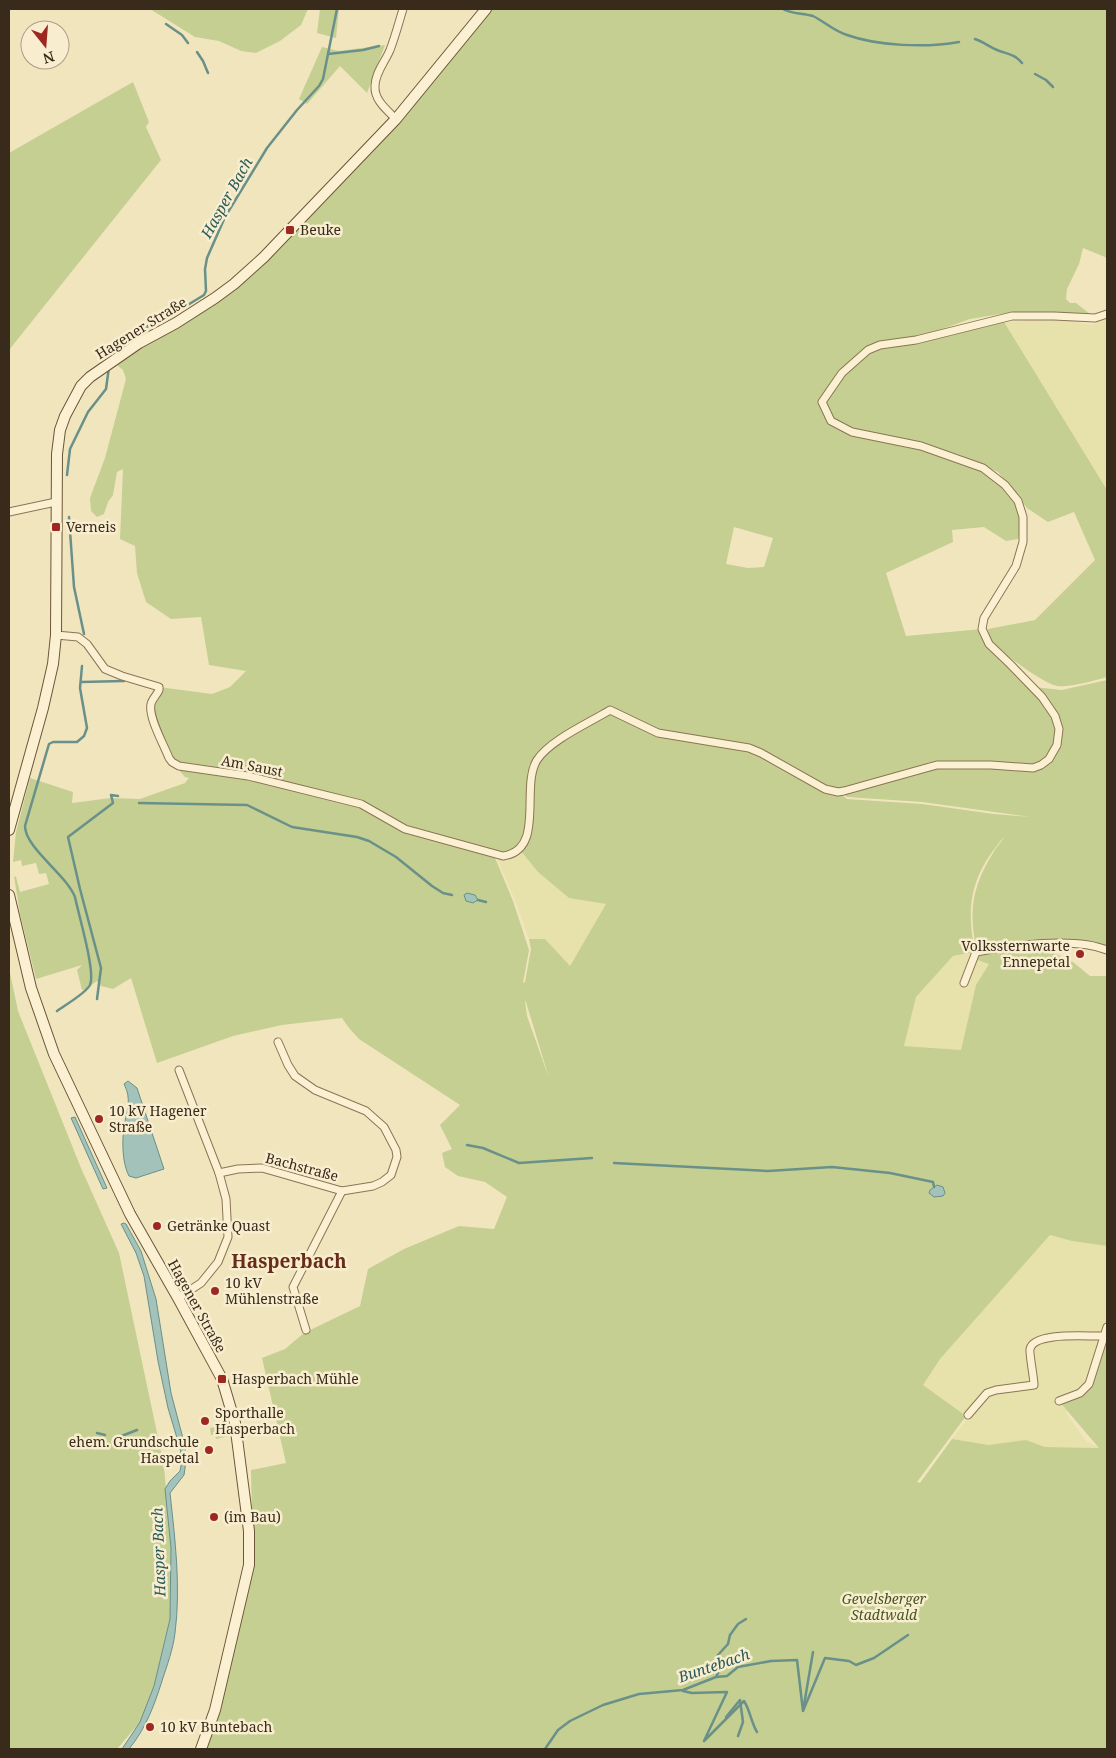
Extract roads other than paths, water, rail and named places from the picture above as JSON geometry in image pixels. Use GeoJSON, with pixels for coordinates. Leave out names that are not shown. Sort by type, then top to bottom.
{"type":"FeatureCollection","features":[{"type":"Feature","properties":{"kind":"main road","name":"Hagener Straße"},"geometry":{"type":"LineString","coordinates":[[9,830],[43,708],[52,664],[56,635],[57,454],[60,430],[72,401],[81,386],[100,369],[139,343],[176,323],[234,284],[270,250],[396,119],[486,9]]}},
{"type":"Feature","properties":{"kind":"main road","name":"Hagener Straße"},"geometry":{"type":"LineString","coordinates":[[9,895],[31,988],[54,1054],[130,1214],[218,1371],[228,1395],[235,1423],[250,1536],[249,1566],[215,1710],[201,1749]]}},
{"type":"Feature","properties":{"kind":"street"},"geometry":{"type":"LineString","coordinates":[[396,119],[380,102],[375,86],[378,75],[390,51],[404,9]]}},
{"type":"Feature","properties":{"kind":"street","name":"Am Saust"},"geometry":{"type":"LineString","coordinates":[[56,635],[78,637],[87,644],[105,669],[159,687],[150,706],[151,715],[169,758],[179,766],[248,776],[361,804],[405,829],[503,856],[510,855],[519,850],[527,836],[531,776],[537,761],[549,746],[610,710],[658,733],[749,748],[825,790],[838,792],[937,766],[991,765],[1033,768],[1041,766],[1049,759],[1059,738],[1055,716],[1037,692],[989,644],[982,629],[984,618],[1016,566],[1023,542],[1023,517],[1018,501],[1005,485],[982,468],[921,446],[852,432],[831,421],[822,402],[842,373],[868,350],[880,345],[916,340],[1012,316],[1095,318],[1107,314]]}},
{"type":"Feature","properties":{"kind":"street"},"geometry":{"type":"LineString","coordinates":[[9,512],[56,502]]}},
{"type":"Feature","properties":{"kind":"street"},"geometry":{"type":"LineString","coordinates":[[964,983],[976,952],[1054,943],[1090,945],[1107,950]]}},
{"type":"Feature","properties":{"kind":"street","name":"Bachstraße"},"geometry":{"type":"LineString","coordinates":[[220,1173],[238,1169],[262,1168],[342,1191],[373,1186],[391,1175],[397,1157],[396,1150],[384,1127],[366,1111],[315,1090],[295,1076],[278,1042]]}},
{"type":"Feature","properties":{"kind":"street"},"geometry":{"type":"LineString","coordinates":[[178,1298],[202,1283],[218,1262],[228,1237],[226,1200],[220,1173],[179,1070]]}},
{"type":"Feature","properties":{"kind":"street"},"geometry":{"type":"LineString","coordinates":[[306,1330],[293,1287],[342,1191]]}},
{"type":"Feature","properties":{"kind":"street"},"geometry":{"type":"LineString","coordinates":[[1059,1401],[1080,1393],[1089,1384],[1107,1327]]}},
{"type":"Feature","properties":{"kind":"street"},"geometry":{"type":"LineString","coordinates":[[968,1415],[987,1393],[1034,1385],[1030,1350],[1033,1344],[1056,1335],[1105,1336]]}},
{"type":"Feature","properties":{"kind":"water"},"geometry":{"type":"Polygon","coordinates":[[[467,893],[475,895],[478,900],[473,903],[466,901],[464,895],[467,893]]]}},
{"type":"Feature","properties":{"kind":"water"},"geometry":{"type":"Polygon","coordinates":[[[128,1081],[137,1088],[164,1169],[136,1178],[129,1176],[123,1152],[123,1132],[128,1100],[124,1084],[128,1081]]]}},
{"type":"Feature","properties":{"kind":"water"},"geometry":{"type":"Polygon","coordinates":[[[75,1117],[107,1188],[103,1189],[71,1118],[75,1117]]]}},
{"type":"Feature","properties":{"kind":"water"},"geometry":{"type":"Polygon","coordinates":[[[937,1185],[943,1187],[945,1193],[943,1196],[934,1197],[929,1193],[937,1185]]]}},
{"type":"Feature","properties":{"kind":"water"},"geometry":{"type":"Polygon","coordinates":[[[124,1223],[141,1251],[156,1299],[171,1393],[185,1446],[186,1461],[184,1475],[170,1493],[177,1581],[177,1616],[174,1639],[153,1708],[145,1725],[129,1749],[122,1749],[140,1722],[154,1686],[170,1619],[171,1548],[165,1489],[180,1471],[182,1460],[158,1361],[144,1276],[136,1253],[121,1224],[124,1223]]]}},
{"type":"Feature","properties":{"kind":"waterway","name":"Hasper Bach"},"geometry":{"type":"LineString","coordinates":[[111,359],[112,351],[117,343],[131,334],[168,317],[204,295],[206,291],[205,269],[207,258],[225,217],[267,148],[323,79],[337,9]]}},
{"type":"Feature","properties":{"kind":"waterway"},"geometry":{"type":"LineString","coordinates":[[783,9],[813,16],[842,33],[873,42],[902,45],[932,45],[959,42]]}},
{"type":"Feature","properties":{"kind":"waterway"},"geometry":{"type":"LineString","coordinates":[[166,24],[182,35],[188,43]]}},
{"type":"Feature","properties":{"kind":"waterway"},"geometry":{"type":"LineString","coordinates":[[975,39],[994,49],[1014,56],[1022,63]]}},
{"type":"Feature","properties":{"kind":"waterway"},"geometry":{"type":"LineString","coordinates":[[328,54],[379,46]]}},
{"type":"Feature","properties":{"kind":"waterway"},"geometry":{"type":"LineString","coordinates":[[197,52],[208,73]]}},
{"type":"Feature","properties":{"kind":"waterway"},"geometry":{"type":"LineString","coordinates":[[1035,74],[1046,80],[1053,87]]}},
{"type":"Feature","properties":{"kind":"waterway","name":"Hasper Bach"},"geometry":{"type":"LineString","coordinates":[[67,475],[70,449],[88,412],[106,389],[109,367]]}},
{"type":"Feature","properties":{"kind":"waterway","name":"Hasper Bach"},"geometry":{"type":"LineString","coordinates":[[69,517],[74,587],[84,634]]}},
{"type":"Feature","properties":{"kind":"waterway","name":"Hasper Bach"},"geometry":{"type":"LineString","coordinates":[[57,1011],[79,996],[90,985],[91,968],[89,956],[75,897],[63,879],[38,852],[27,834],[25,826],[49,744],[53,742],[77,742],[84,736],[87,728],[80,688],[82,666]]}},
{"type":"Feature","properties":{"kind":"waterway"},"geometry":{"type":"LineString","coordinates":[[81,682],[124,681]]}},
{"type":"Feature","properties":{"kind":"waterway"},"geometry":{"type":"LineString","coordinates":[[97,999],[101,968],[68,837],[113,803],[111,795],[118,796]]}},
{"type":"Feature","properties":{"kind":"waterway"},"geometry":{"type":"LineString","coordinates":[[139,803],[247,805],[292,827],[357,837],[369,841],[396,857],[432,886],[443,893],[452,895]]}},
{"type":"Feature","properties":{"kind":"waterway"},"geometry":{"type":"LineString","coordinates":[[478,900],[486,902]]}},
{"type":"Feature","properties":{"kind":"waterway"},"geometry":{"type":"LineString","coordinates":[[467,1145],[483,1148],[519,1163],[592,1158]]}},
{"type":"Feature","properties":{"kind":"waterway"},"geometry":{"type":"LineString","coordinates":[[614,1163],[768,1171],[832,1167],[890,1173],[933,1182],[934,1187]]}},
{"type":"Feature","properties":{"kind":"waterway"},"geometry":{"type":"LineString","coordinates":[[119,1437],[137,1430]]}},
{"type":"Feature","properties":{"kind":"waterway"},"geometry":{"type":"LineString","coordinates":[[97,1433],[105,1435]]}},
{"type":"Feature","properties":{"kind":"waterway"},"geometry":{"type":"LineString","coordinates":[[716,1677],[718,1673],[716,1661],[718,1655],[728,1644],[730,1635],[738,1624],[746,1619]]}},
{"type":"Feature","properties":{"kind":"waterway","name":"Buntebach"},"geometry":{"type":"LineString","coordinates":[[545,1749],[558,1730],[570,1721],[603,1705],[639,1694],[683,1690],[716,1677],[727,1676],[738,1667],[771,1661],[797,1660],[803,1711],[825,1658],[849,1661],[856,1665],[874,1658],[908,1635]]}},
{"type":"Feature","properties":{"kind":"waterway"},"geometry":{"type":"LineString","coordinates":[[804,1705],[813,1652]]}},
{"type":"Feature","properties":{"kind":"waterway"},"geometry":{"type":"LineString","coordinates":[[683,1691],[692,1693],[727,1692],[704,1741],[744,1701],[757,1732]]}},
{"type":"Feature","properties":{"kind":"waterway"},"geometry":{"type":"LineString","coordinates":[[726,1717],[740,1700],[743,1722],[738,1736]]}},
{"type":"Feature","properties":{"kind":"place","name":"Beuke"},"geometry":{"type":"Point","coordinates":[290,230]}},
{"type":"Feature","properties":{"kind":"place","name":"Verneis"},"geometry":{"type":"Point","coordinates":[56,527]}},
{"type":"Feature","properties":{"kind":"place","name":"Volkssternwarte Ennepetal"},"geometry":{"type":"Point","coordinates":[1080,954]}},
{"type":"Feature","properties":{"kind":"place","name":"10 kV Hagener Straße"},"geometry":{"type":"Point","coordinates":[99,1119]}},
{"type":"Feature","properties":{"kind":"place","name":"Getränke Quast"},"geometry":{"type":"Point","coordinates":[157,1226]}},
{"type":"Feature","properties":{"kind":"place","name":"10 kV Mühlenstraße"},"geometry":{"type":"Point","coordinates":[215,1291]}},
{"type":"Feature","properties":{"kind":"place","name":"Hasperbach Mühle"},"geometry":{"type":"Point","coordinates":[222,1379]}},
{"type":"Feature","properties":{"kind":"place","name":"Sporthalle Hasperbach"},"geometry":{"type":"Point","coordinates":[205,1421]}},
{"type":"Feature","properties":{"kind":"place","name":"ehem. Grundschule Haspetal"},"geometry":{"type":"Point","coordinates":[209,1450]}},
{"type":"Feature","properties":{"kind":"place","name":"(im Bau)"},"geometry":{"type":"Point","coordinates":[214,1517]}},
{"type":"Feature","properties":{"kind":"place","name":"10 kV Buntebach"},"geometry":{"type":"Point","coordinates":[150,1727]}},
{"type":"Feature","properties":{"kind":"district","name":"Hasperbach"},"geometry":{"type":"Point","coordinates":[289,1261]}},
{"type":"Feature","properties":{"kind":"park label","name":"Gevelsberger Stadtwald"},"geometry":{"type":"Point","coordinates":[884,1608]}}]}
